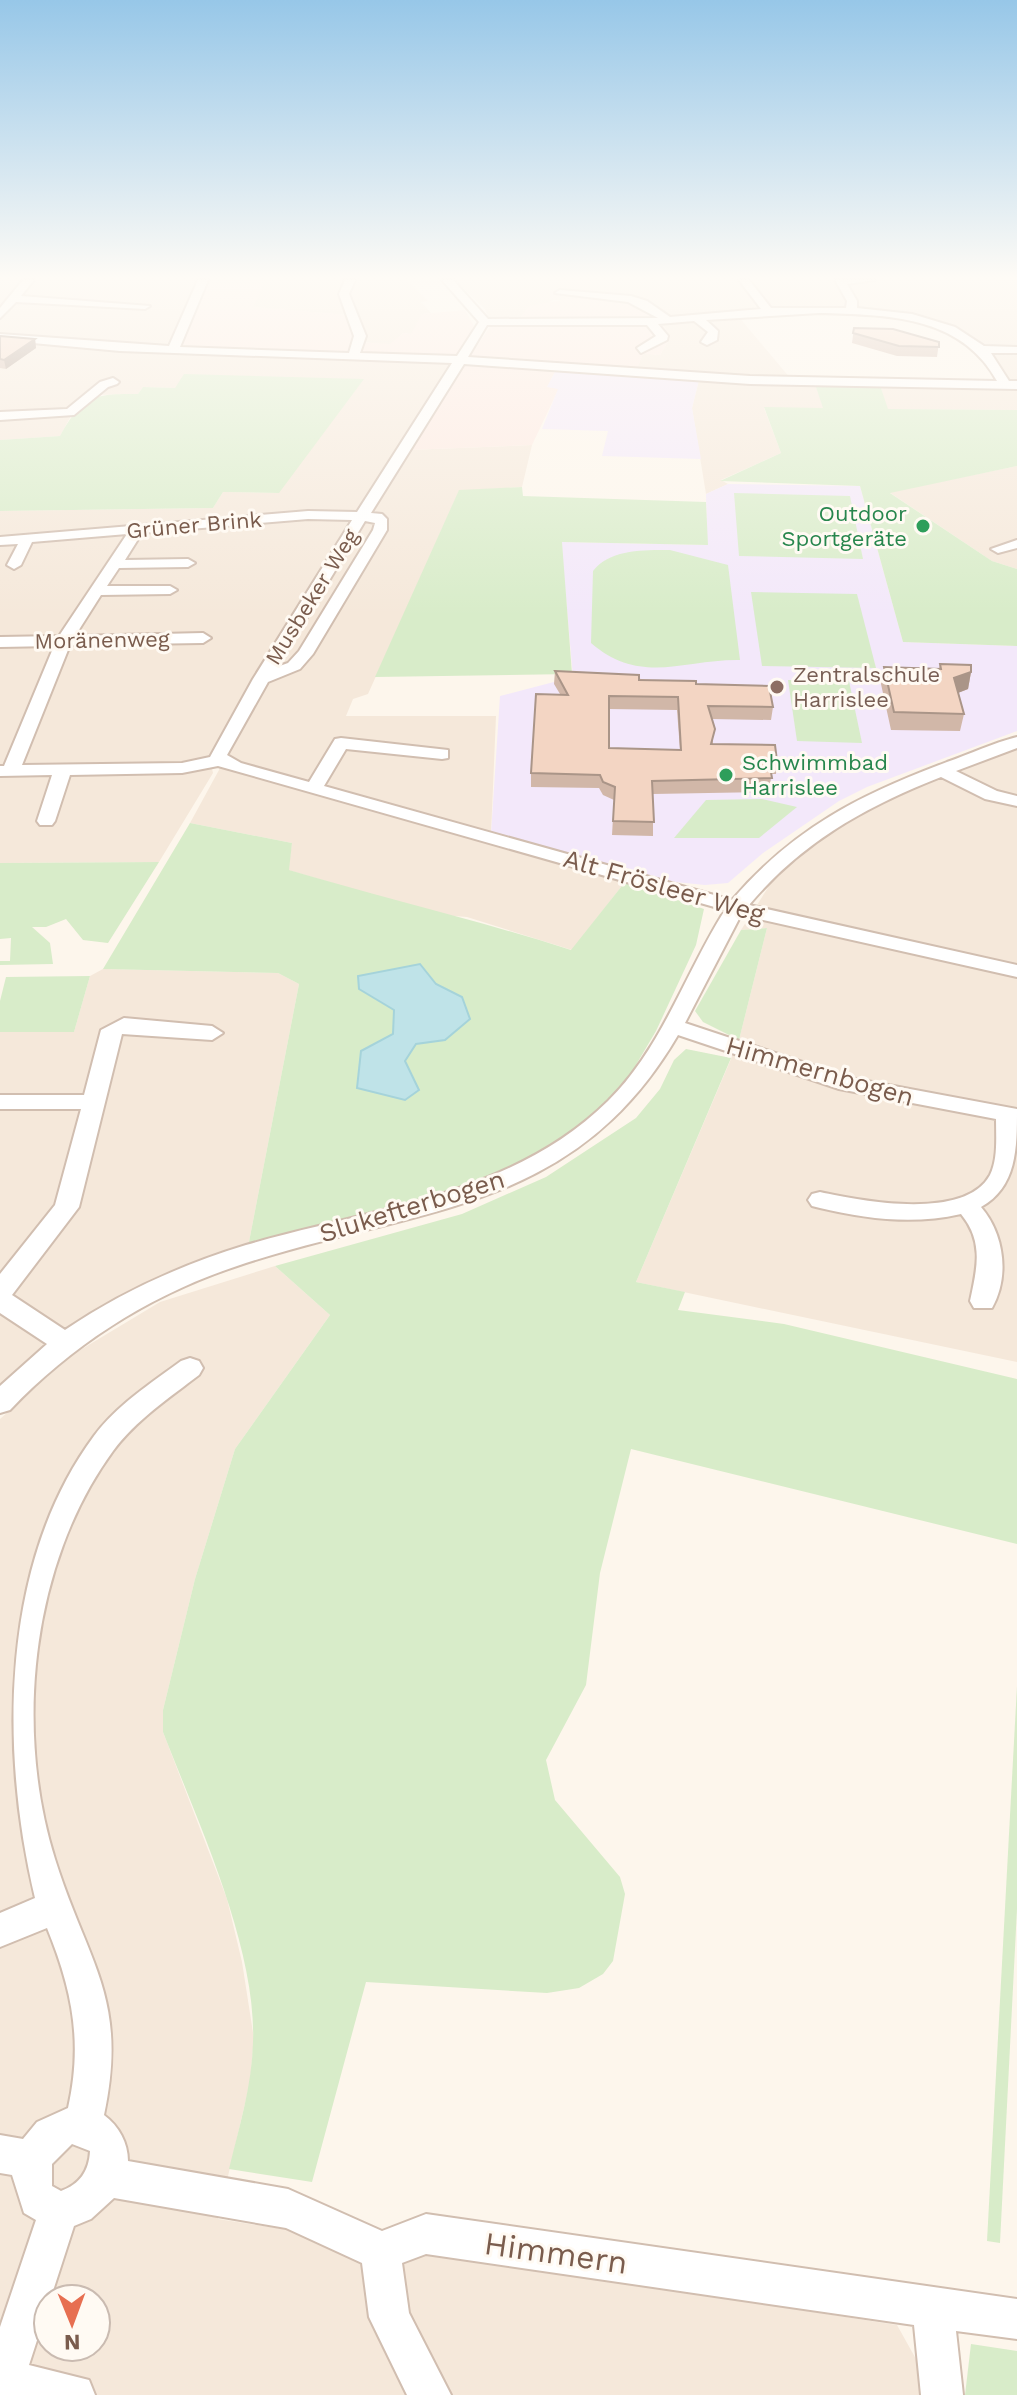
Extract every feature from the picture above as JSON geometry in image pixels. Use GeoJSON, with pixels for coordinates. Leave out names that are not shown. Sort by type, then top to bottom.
{"type":"FeatureCollection","features":[{"type":"Feature","properties":{"kind":"street"},"geometry":{"type":"LineString","coordinates":[[0,416],[70,412],[95,392]]}},
{"type":"Feature","properties":{"kind":"street","name":"Musbeker Weg"},"geometry":{"type":"LineString","coordinates":[[220,760],[218,755],[226,739],[261,679],[442,392]]}},
{"type":"Feature","properties":{"kind":"street","name":"Musbeker Weg"},"geometry":{"type":"LineString","coordinates":[[261,679],[294,666],[310,647],[380,530],[382,522],[377,517],[362,515]]}},
{"type":"Feature","properties":{"kind":"street","name":"Grüner Brink"},"geometry":{"type":"LineString","coordinates":[[0,541],[254,519],[362,515]]}},
{"type":"Feature","properties":{"kind":"street"},"geometry":{"type":"LineString","coordinates":[[137,530],[65,639],[5,771],[182,768],[220,760]]}},
{"type":"Feature","properties":{"kind":"street"},"geometry":{"type":"LineString","coordinates":[[14,565],[27,539]]}},
{"type":"Feature","properties":{"kind":"street"},"geometry":{"type":"LineString","coordinates":[[998,549],[1017,544]]}},
{"type":"Feature","properties":{"kind":"street"},"geometry":{"type":"LineString","coordinates":[[115,564],[188,563]]}},
{"type":"Feature","properties":{"kind":"street"},"geometry":{"type":"LineString","coordinates":[[97,591],[170,590]]}},
{"type":"Feature","properties":{"kind":"street","name":"Moränenweg"},"geometry":{"type":"LineString","coordinates":[[0,642],[203,638]]}},
{"type":"Feature","properties":{"kind":"street","name":"Slukefterbogen"},"geometry":{"type":"LineString","coordinates":[[0,1403],[66,1344],[163,1286],[205,1268],[494,1184],[542,1162],[592,1130],[639,1085],[736,908],[766,872],[809,834],[850,807],[897,785],[1017,742]]}},
{"type":"Feature","properties":{"kind":"street"},"geometry":{"type":"LineString","coordinates":[[314,788],[341,743],[442,754]]}},
{"type":"Feature","properties":{"kind":"street","name":"Alt Frösleer Weg"},"geometry":{"type":"LineString","coordinates":[[220,760],[235,767],[736,908],[1017,971]]}},
{"type":"Feature","properties":{"kind":"street"},"geometry":{"type":"LineString","coordinates":[[46,821],[63,769]]}},
{"type":"Feature","properties":{"kind":"street"},"geometry":{"type":"LineString","coordinates":[[943,771],[991,795],[1017,801]]}},
{"type":"Feature","properties":{"kind":"street"},"geometry":{"type":"LineString","coordinates":[[0,1292],[67,1207],[112,1030],[124,1025],[212,1033]]}},
{"type":"Feature","properties":{"kind":"street","name":"Himmernbogen"},"geometry":{"type":"LineString","coordinates":[[673,1026],[847,1084],[1013,1115]]}},
{"type":"Feature","properties":{"kind":"street"},"geometry":{"type":"LineString","coordinates":[[0,1102],[95,1102]]}},
{"type":"Feature","properties":{"kind":"street"},"geometry":{"type":"LineString","coordinates":[[820,1200],[871,1211],[946,1210],[966,1205],[980,1198],[999,1180],[1013,1115]]}},
{"type":"Feature","properties":{"kind":"street"},"geometry":{"type":"LineString","coordinates":[[966,1205],[984,1224],[993,1245],[983,1301]]}},
{"type":"Feature","properties":{"kind":"street"},"geometry":{"type":"LineString","coordinates":[[0,1300],[66,1344]]}},
{"type":"Feature","properties":{"kind":"street"},"geometry":{"type":"LineString","coordinates":[[83,2125],[93,2085],[94,2022],[88,1995],[32,1840],[10,1752],[28,1625],[41,1569],[59,1522],[79,1480],[104,1443],[126,1418],[190,1368]]}},
{"type":"Feature","properties":{"kind":"street"},"geometry":{"type":"LineString","coordinates":[[0,1930],[55,1907]]}},
{"type":"Feature","properties":{"kind":"street"},"geometry":{"type":"LineString","coordinates":[[83,2125],[103,2138],[109,2163],[106,2177],[87,2202],[59,2211],[38,2199],[30,2174],[16,2157],[53,2133],[83,2125]]}},
{"type":"Feature","properties":{"kind":"street"},"geometry":{"type":"LineString","coordinates":[[106,2177],[288,2209],[381,2251],[389,2317],[430,2395]]}},
{"type":"Feature","properties":{"kind":"street"},"geometry":{"type":"LineString","coordinates":[[59,2211],[1,2383],[74,2395]]}},
{"type":"Feature","properties":{"kind":"street","name":"Himmern"},"geometry":{"type":"LineString","coordinates":[[381,2251],[426,2234],[1017,2319]]}},
{"type":"Feature","properties":{"kind":"street"},"geometry":{"type":"LineString","coordinates":[[933,2308],[942,2395]]}},
{"type":"Feature","properties":{"kind":"shaded area"},"geometry":{"type":"Polygon","coordinates":[[[0,392],[140,392],[95,395],[72,414],[60,436],[0,440],[0,392]]]}},
{"type":"Feature","properties":{"kind":"shaded area"},"geometry":{"type":"Polygon","coordinates":[[[179,392],[434,392],[209,755],[213,773],[159,862],[0,863],[0,511],[213,508],[223,492],[279,493],[179,392]]]}},
{"type":"Feature","properties":{"kind":"shaded area"},"geometry":{"type":"Polygon","coordinates":[[[447,392],[557,392],[532,445],[408,450],[447,392]]]}},
{"type":"Feature","properties":{"kind":"shaded area"},"geometry":{"type":"Polygon","coordinates":[[[557,392],[696,392],[692,408],[701,459],[602,456],[608,431],[542,429],[557,392]]]}},
{"type":"Feature","properties":{"kind":"shaded area"},"geometry":{"type":"Polygon","coordinates":[[[696,392],[818,392],[824,408],[764,408],[781,453],[721,480],[728,484],[706,494],[692,408],[696,392]]]}},
{"type":"Feature","properties":{"kind":"shaded area"},"geometry":{"type":"Polygon","coordinates":[[[882,392],[1017,392],[1017,410],[887,409],[882,392]]]}},
{"type":"Feature","properties":{"kind":"shaded area"},"geometry":{"type":"Polygon","coordinates":[[[532,445],[522,487],[459,491],[368,694],[353,699],[346,716],[496,716],[491,834],[626,870],[625,882],[572,950],[467,917],[441,915],[288,870],[292,843],[190,823],[219,770],[223,752],[408,450],[532,445]]]}},
{"type":"Feature","properties":{"kind":"shaded area"},"geometry":{"type":"Polygon","coordinates":[[[1017,466],[1017,569],[992,561],[889,492],[1017,466]]]}},
{"type":"Feature","properties":{"kind":"shaded area","name":"Zentralschule Harrislee"},"geometry":{"type":"Polygon","coordinates":[[[728,484],[860,486],[903,642],[1017,646],[1017,731],[867,787],[839,801],[763,853],[728,883],[705,885],[675,882],[491,834],[500,696],[573,677],[561,542],[707,545],[706,494],[728,484]]]}},
{"type":"Feature","properties":{"kind":"shaded area"},"geometry":{"type":"Polygon","coordinates":[[[1017,749],[1017,1362],[636,1282],[739,1040],[767,928],[741,930],[778,872],[802,847],[902,789],[1017,749]]]}},
{"type":"Feature","properties":{"kind":"shaded area"},"geometry":{"type":"Polygon","coordinates":[[[103,969],[278,973],[299,984],[248,1247],[155,1280],[113,1300],[70,1327],[0,1387],[0,1032],[74,1032],[90,976],[103,969]]]}},
{"type":"Feature","properties":{"kind":"shaded area"},"geometry":{"type":"Polygon","coordinates":[[[275,1266],[330,1315],[235,1449],[195,1579],[163,1710],[163,1732],[227,1899],[242,1962],[254,2039],[250,2082],[218,2219],[897,2325],[916,2359],[920,2395],[0,2395],[0,1419],[72,1355],[160,1302],[275,1266]]]}},
{"type":"Feature","properties":{"kind":"green space"},"geometry":{"type":"Polygon","coordinates":[[[354,392],[279,493],[223,492],[213,508],[0,511],[0,440],[60,436],[76,412],[91,400],[100,396],[354,392]]]}},
{"type":"Feature","properties":{"kind":"green space"},"geometry":{"type":"Polygon","coordinates":[[[818,392],[882,392],[888,409],[1017,410],[1017,466],[890,493],[992,561],[1017,569],[1017,646],[903,642],[860,486],[720,481],[781,453],[764,407],[823,408],[818,392]]]}},
{"type":"Feature","properties":{"kind":"green space"},"geometry":{"type":"Polygon","coordinates":[[[522,487],[523,496],[706,502],[708,545],[562,542],[572,674],[375,677],[459,490],[522,487]]]}},
{"type":"Feature","properties":{"kind":"green space"},"geometry":{"type":"Polygon","coordinates":[[[734,493],[850,496],[863,559],[739,556],[734,493]]]}},
{"type":"Feature","properties":{"kind":"green space"},"geometry":{"type":"Polygon","coordinates":[[[670,550],[728,565],[740,660],[645,667],[609,656],[591,643],[593,571],[618,555],[670,550]]]}},
{"type":"Feature","properties":{"kind":"green space"},"geometry":{"type":"Polygon","coordinates":[[[751,592],[857,594],[876,668],[762,666],[751,592]]]}},
{"type":"Feature","properties":{"kind":"green space"},"geometry":{"type":"Polygon","coordinates":[[[788,680],[849,681],[862,743],[797,741],[788,680]]]}},
{"type":"Feature","properties":{"kind":"green space"},"geometry":{"type":"Polygon","coordinates":[[[762,799],[797,807],[759,838],[674,838],[706,800],[762,799]]]}},
{"type":"Feature","properties":{"kind":"green space"},"geometry":{"type":"Polygon","coordinates":[[[190,823],[292,843],[289,870],[571,950],[625,882],[704,909],[696,945],[656,1031],[617,1097],[538,1158],[435,1199],[248,1247],[299,984],[278,973],[103,969],[190,823]],[[419,964],[359,989],[394,1010],[393,1034],[361,1051],[404,1061],[416,1044],[445,1040],[462,997],[436,984],[419,964]]]}},
{"type":"Feature","properties":{"kind":"green space"},"geometry":{"type":"Polygon","coordinates":[[[159,862],[108,943],[83,940],[66,919],[46,927],[32,927],[50,943],[53,964],[0,965],[0,961],[10,961],[11,938],[0,939],[0,863],[159,862]]]}},
{"type":"Feature","properties":{"kind":"green space"},"geometry":{"type":"Polygon","coordinates":[[[767,928],[739,1040],[703,1022],[695,1011],[741,930],[767,928]]]}},
{"type":"Feature","properties":{"kind":"green space"},"geometry":{"type":"Polygon","coordinates":[[[90,976],[74,1032],[0,1032],[0,1001],[6,977],[90,976]]]}},
{"type":"Feature","properties":{"kind":"green space"},"geometry":{"type":"Polygon","coordinates":[[[686,1049],[731,1058],[636,1282],[685,1292],[678,1310],[784,1324],[1017,1379],[1017,1544],[631,1449],[600,1573],[586,1685],[546,1760],[555,1800],[620,1877],[625,1894],[613,1961],[603,1974],[579,1988],[547,1993],[366,1982],[312,2182],[229,2169],[250,2074],[252,2005],[235,1926],[163,1732],[163,1710],[195,1579],[235,1449],[330,1315],[275,1266],[462,1214],[546,1177],[636,1118],[660,1089],[674,1060],[686,1049]]]}},
{"type":"Feature","properties":{"kind":"green space"},"geometry":{"type":"Polygon","coordinates":[[[1017,1686],[1017,1909],[1000,2243],[987,2241],[1017,1686]]]}},
{"type":"Feature","properties":{"kind":"green space"},"geometry":{"type":"Polygon","coordinates":[[[971,2344],[1017,2351],[1017,2395],[965,2395],[971,2344]]]}},
{"type":"Feature","properties":{"kind":"water"},"geometry":{"type":"Polygon","coordinates":[[[420,964],[436,984],[462,997],[470,1019],[445,1040],[416,1044],[405,1061],[419,1090],[405,1100],[357,1088],[361,1051],[393,1034],[394,1010],[359,989],[358,976],[420,964]]]}},
{"type":"Feature","properties":{"kind":"building"},"geometry":{"type":"Polygon","coordinates":[[[940,664],[971,665],[971,672],[954,678],[964,714],[894,712],[884,667],[941,669],[940,664]]]}},
{"type":"Feature","properties":{"kind":"building"},"geometry":{"type":"Polygon","coordinates":[[[555,671],[639,675],[639,680],[696,681],[696,684],[769,686],[773,707],[708,706],[715,729],[711,744],[775,745],[777,761],[769,761],[772,778],[652,781],[654,822],[613,821],[615,787],[603,782],[600,775],[531,773],[536,694],[568,695],[555,671]],[[609,696],[609,748],[681,750],[678,697],[609,696]]]}},
{"type":"Feature","properties":{"kind":"place","name":"Outdoor Sportgeräte"},"geometry":{"type":"Point","coordinates":[923,526]}},
{"type":"Feature","properties":{"kind":"place","name":"Zentralschule Harrislee"},"geometry":{"type":"Point","coordinates":[777,687]}},
{"type":"Feature","properties":{"kind":"place","name":"Schwimmbad Harrislee"},"geometry":{"type":"Point","coordinates":[726,775]}}]}
